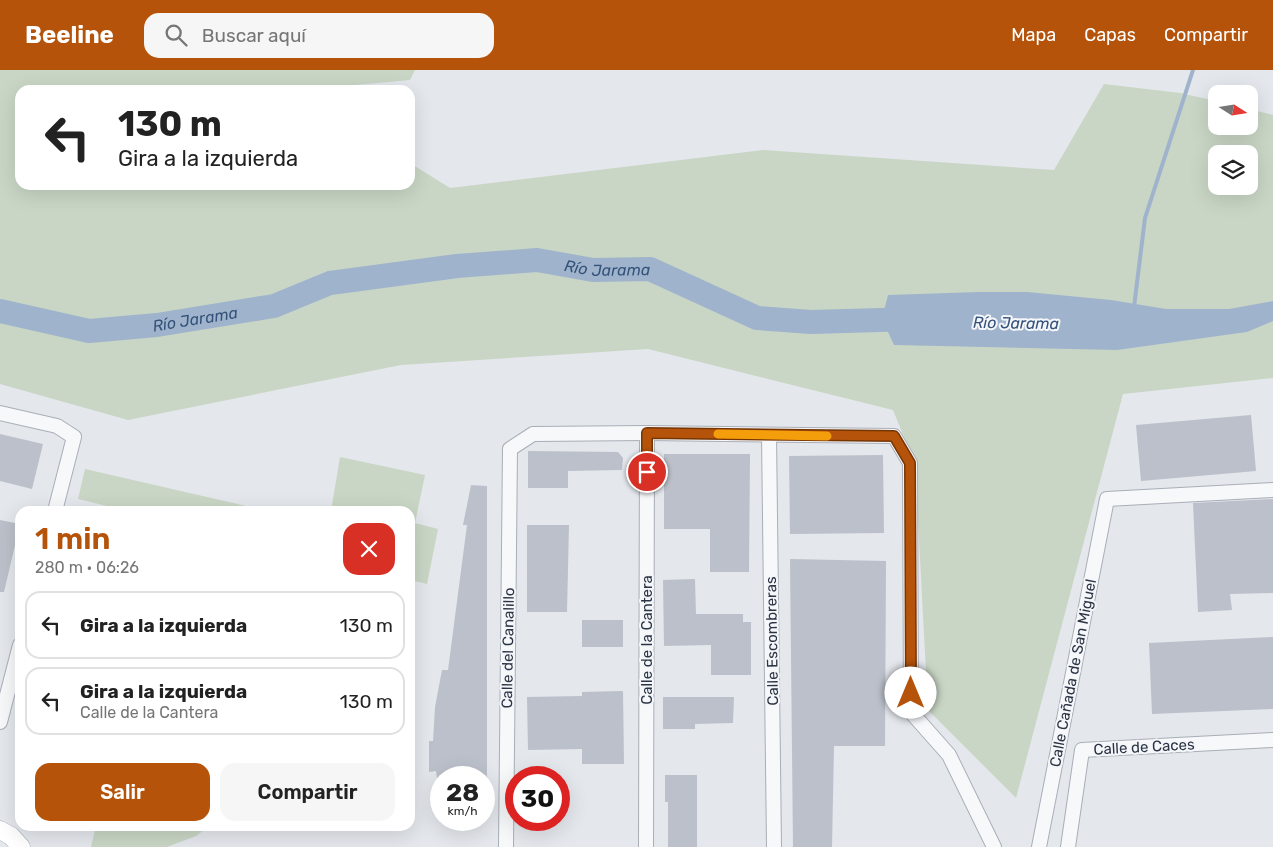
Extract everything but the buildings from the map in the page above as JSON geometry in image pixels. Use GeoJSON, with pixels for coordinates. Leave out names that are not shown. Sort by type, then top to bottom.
{"type":"FeatureCollection","features":[{"type":"Feature","properties":{"kind":"main road"},"geometry":{"type":"LineString","coordinates":[[1,829],[19,842],[21,847]]}},
{"type":"Feature","properties":{"kind":"street"},"geometry":{"type":"LineString","coordinates":[[0,413],[57,426],[74,437],[55,506]]}},
{"type":"Feature","properties":{"kind":"street"},"geometry":{"type":"LineString","coordinates":[[647,433],[894,436],[910,463],[911,712],[949,755],[994,847]]}},
{"type":"Feature","properties":{"kind":"street","name":"Calle del Canalillo"},"geometry":{"type":"LineString","coordinates":[[506,847],[510,449],[533,434],[647,433]]}},
{"type":"Feature","properties":{"kind":"street","name":"Calle de la Cantera"},"geometry":{"type":"LineString","coordinates":[[646,847],[647,433]]}},
{"type":"Feature","properties":{"kind":"street","name":"Calle Escombreras"},"geometry":{"type":"LineString","coordinates":[[769,435],[774,847]]}},
{"type":"Feature","properties":{"kind":"street","name":"Calle Cañada de San Miguel"},"geometry":{"type":"LineString","coordinates":[[1039,847],[1107,499],[1273,490]]}},
{"type":"Feature","properties":{"kind":"street"},"geometry":{"type":"LineString","coordinates":[[0,722],[15,664]]}},
{"type":"Feature","properties":{"kind":"street","name":"Calle de Caces"},"geometry":{"type":"LineString","coordinates":[[1068,847],[1082,750],[1273,740]]}},
{"type":"Feature","properties":{"kind":"green space"},"geometry":{"type":"Polygon","coordinates":[[[0,70],[415,70],[410,80],[356,85],[15,85],[15,190],[415,190],[415,166],[450,188],[763,150],[1054,170],[1104,84],[1180,93],[1208,99],[1208,135],[1258,135],[1258,111],[1273,115],[1273,378],[1123,394],[1016,798],[928,710],[915,464],[893,410],[648,349],[401,365],[128,420],[0,384],[0,70]]]}},
{"type":"Feature","properties":{"kind":"green space"},"geometry":{"type":"Polygon","coordinates":[[[340,457],[425,475],[415,523],[415,506],[332,506],[340,457]]]}},
{"type":"Feature","properties":{"kind":"green space"},"geometry":{"type":"Polygon","coordinates":[[[85,469],[246,506],[107,506],[78,499],[85,469]]]}},
{"type":"Feature","properties":{"kind":"green space"},"geometry":{"type":"Polygon","coordinates":[[[415,523],[438,529],[427,584],[415,581],[415,523]]]}},
{"type":"Feature","properties":{"kind":"green space"},"geometry":{"type":"Polygon","coordinates":[[[95,831],[202,831],[196,836],[167,847],[91,847],[95,831]]]}},
{"type":"Feature","properties":{"kind":"water"},"geometry":{"type":"Polygon","coordinates":[[[1027,292],[1111,300],[1166,309],[1229,309],[1273,301],[1273,321],[1247,332],[1117,350],[894,345],[882,319],[888,295],[1027,292]]]}},
{"type":"Feature","properties":{"kind":"waterway"},"geometry":{"type":"LineString","coordinates":[[1134,307],[1145,218],[1193,70]]}},
{"type":"Feature","properties":{"kind":"waterway","name":"Río Jarama"},"geometry":{"type":"LineString","coordinates":[[0,311],[89,331],[157,325],[274,306],[330,283],[457,266],[537,260],[593,270],[650,269],[757,318],[811,322],[915,319]]}},
{"type":"Feature","properties":{"kind":"slow traffic"},"geometry":{"type":"LineString","coordinates":[[718,434],[827,436]]}},
{"type":"Feature","properties":{"kind":"route"},"geometry":{"type":"LineString","coordinates":[[647,472],[647,433],[894,436],[910,463],[911,693]]}}]}
